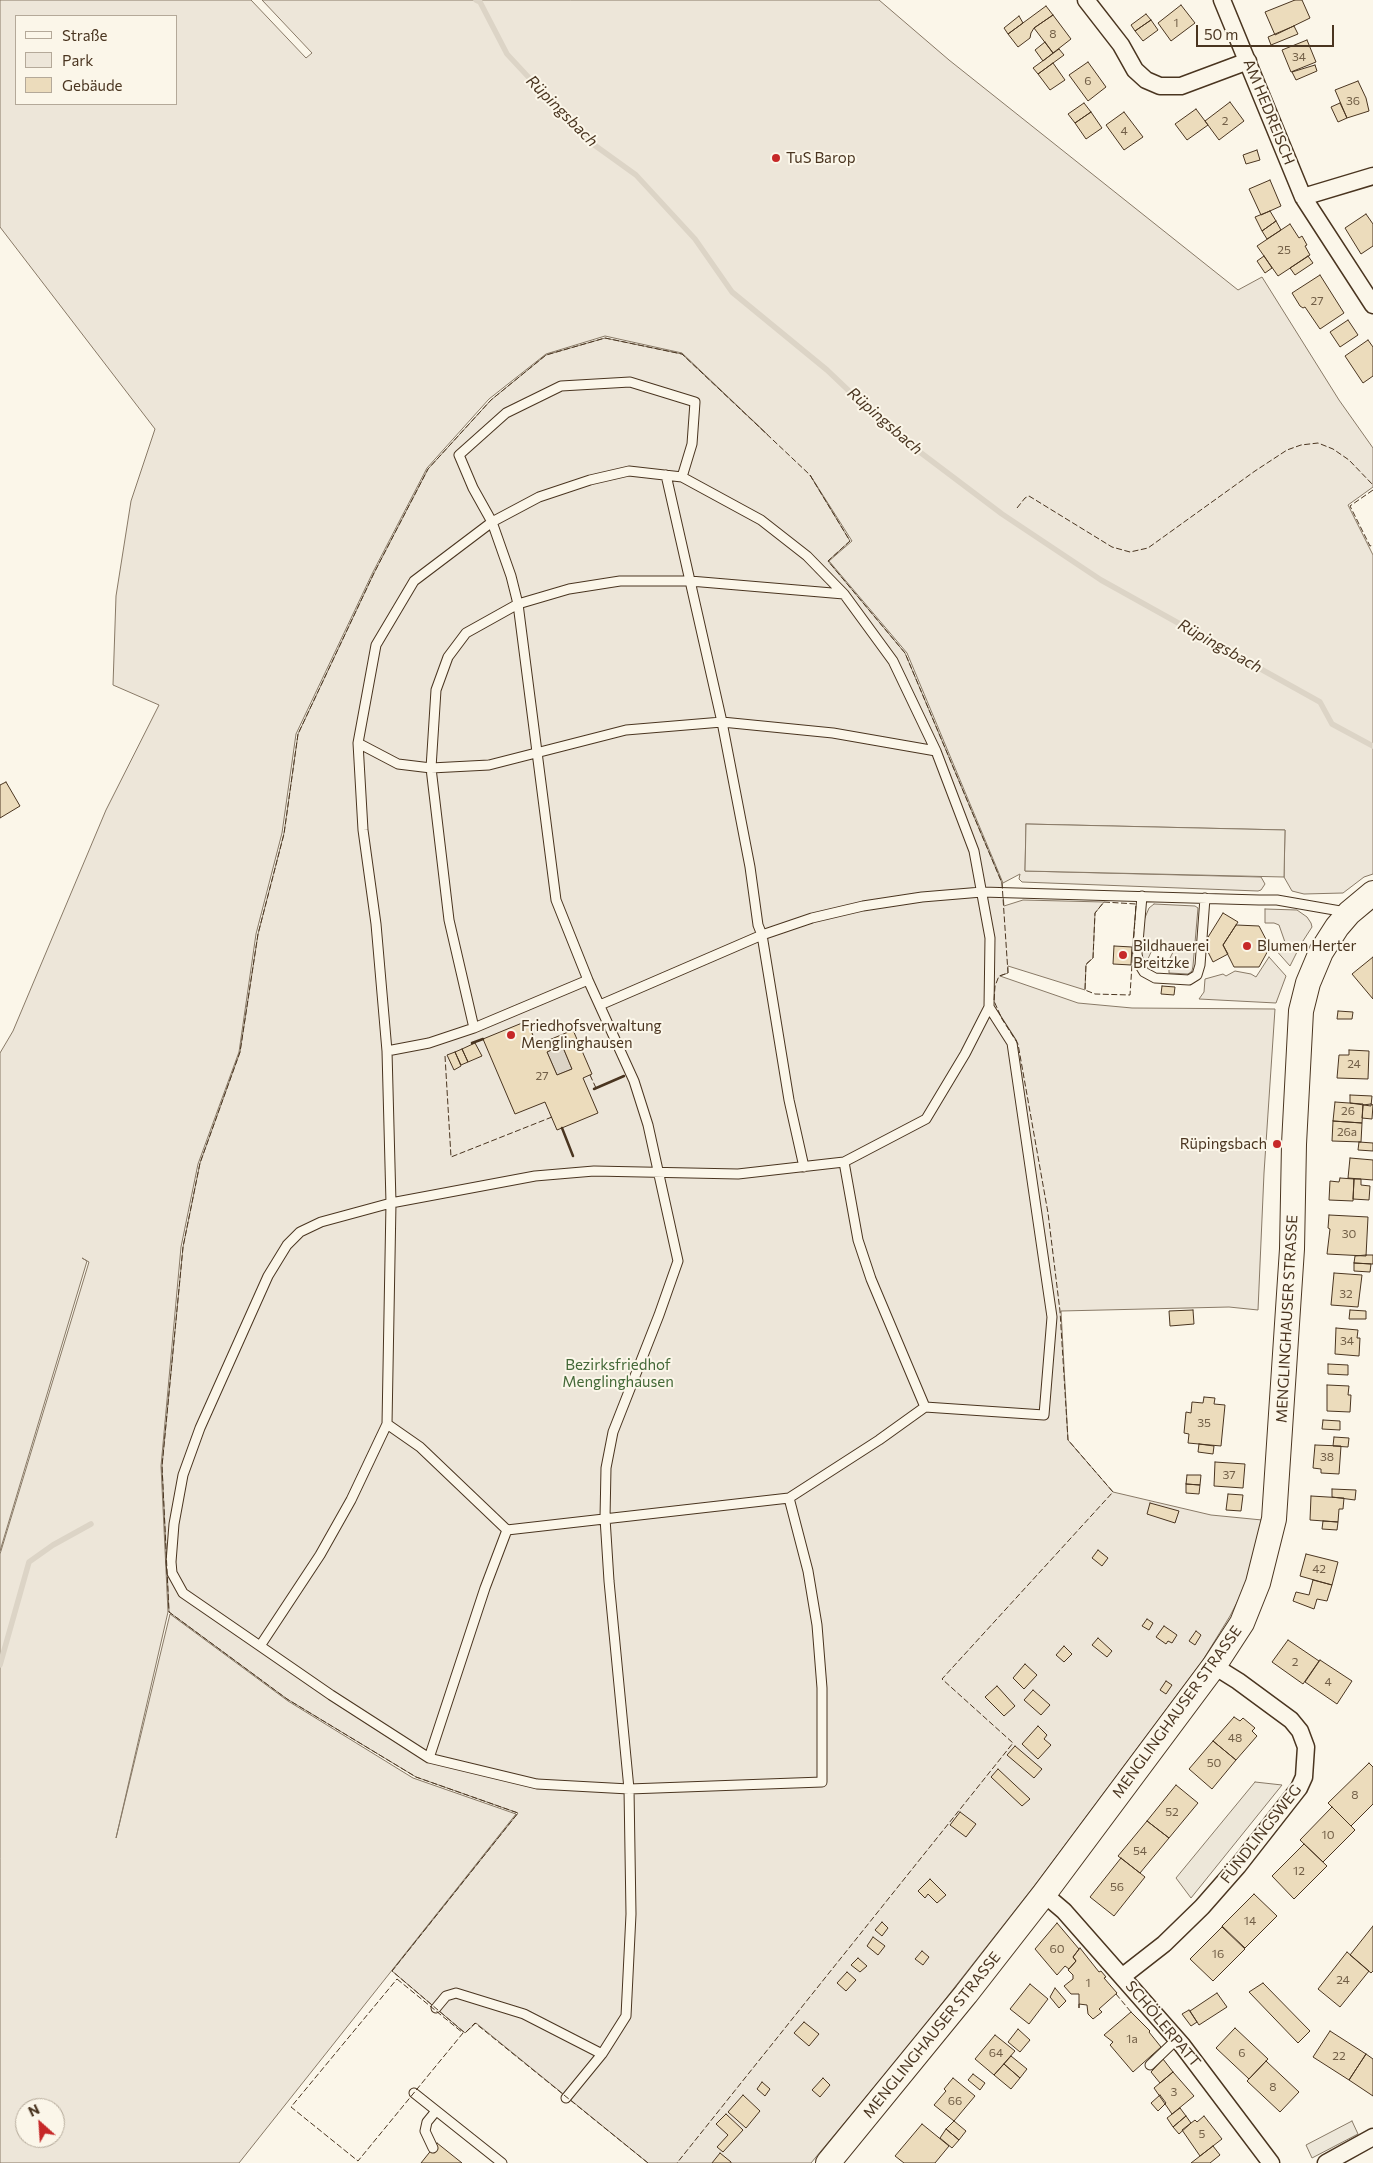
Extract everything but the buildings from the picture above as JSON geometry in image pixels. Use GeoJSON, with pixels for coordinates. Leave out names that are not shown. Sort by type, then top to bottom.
{"type":"FeatureCollection","features":[{"type":"Feature","properties":{"kind":"street"},"geometry":{"type":"LineString","coordinates":[[1086,0],[1121,45],[1135,70],[1146,80],[1160,86],[1181,86],[1248,62]]}},
{"type":"Feature","properties":{"kind":"street","name":"AM HEDREISCH"},"geometry":{"type":"LineString","coordinates":[[1222,0],[1303,197],[1373,305]]}},
{"type":"Feature","properties":{"kind":"street"},"geometry":{"type":"LineString","coordinates":[[1303,197],[1373,176]]}},
{"type":"Feature","properties":{"kind":"street","name":"MENGLINGHAUSER STRASSE"},"geometry":{"type":"LineString","coordinates":[[828,2163],[966,1994],[1044,1894],[1214,1666],[1242,1623],[1258,1584],[1274,1518],[1292,1249],[1294,1144],[1301,1011],[1308,983],[1321,952],[1349,912],[1373,893]]}},
{"type":"Feature","properties":{"kind":"street","name":"FÜNDLINGSWEG"},"geometry":{"type":"LineString","coordinates":[[1124,1976],[1164,1944],[1202,1907],[1238,1866],[1299,1788],[1304,1777],[1306,1747],[1300,1731],[1291,1720],[1246,1686],[1214,1666]]}},
{"type":"Feature","properties":{"kind":"street","name":"SCHÖLERPATT"},"geometry":{"type":"LineString","coordinates":[[1044,1894],[1064,1911],[1124,1976],[1177,2039],[1271,2163]]}},
{"type":"Feature","properties":{"kind":"street"},"geometry":{"type":"LineString","coordinates":[[1326,2163],[1373,2137]]}},
{"type":"Feature","properties":{"kind":"lane"},"geometry":{"type":"LineString","coordinates":[[566,2098],[602,2054],[626,2016],[631,1914],[629,1789],[605,1518],[606,1468],[613,1432],[660,1315],[678,1261],[648,1125],[634,1080],[588,980],[556,900],[518,604],[511,576],[492,522],[473,488],[459,455],[506,412],[561,386],[630,382],[695,402],[692,444],[682,478]]}},
{"type":"Feature","properties":{"kind":"lane"},"geometry":{"type":"LineString","coordinates":[[260,1646],[320,1555],[351,1500],[387,1424],[391,1204],[387,1051],[376,924],[363,830],[358,743],[376,645],[414,581],[492,522],[538,497],[590,480],[629,471],[682,478],[761,520],[807,556],[844,594],[893,661],[936,750],[974,851],[990,938],[989,1007],[965,1054],[926,1119],[844,1162],[738,1174],[594,1172],[535,1176],[391,1204],[321,1222],[300,1232],[287,1245],[268,1276],[200,1428],[183,1475],[174,1524],[172,1573],[183,1593],[331,1695],[429,1758],[538,1784],[629,1789],[822,1782],[822,1688],[817,1625],[808,1571],[789,1498]]}},
{"type":"Feature","properties":{"kind":"lane"},"geometry":{"type":"LineString","coordinates":[[666,475],[722,722],[750,867],[758,925],[762,935],[789,1100],[804,1167]]}},
{"type":"Feature","properties":{"kind":"lane"},"geometry":{"type":"LineString","coordinates":[[474,1028],[449,920],[431,768],[436,690],[448,657],[466,632],[518,604],[569,589],[620,581],[690,581],[844,594]]}},
{"type":"Feature","properties":{"kind":"lane"},"geometry":{"type":"LineString","coordinates":[[358,743],[398,764],[431,768],[489,765],[626,730],[722,722],[834,733],[936,750]]}},
{"type":"Feature","properties":{"kind":"lane"},"geometry":{"type":"LineString","coordinates":[[600,1005],[762,935],[812,918],[863,906],[922,897],[982,892],[1277,900],[1349,912]]}},
{"type":"Feature","properties":{"kind":"lane"},"geometry":{"type":"LineString","coordinates":[[1142,896],[1137,954],[1139,964],[1144,972],[1155,978],[1189,980],[1197,975],[1200,965],[1205,898]]}},
{"type":"Feature","properties":{"kind":"lane"},"geometry":{"type":"LineString","coordinates":[[387,1051],[429,1042],[474,1028],[588,980]]}},
{"type":"Feature","properties":{"kind":"lane"},"geometry":{"type":"LineString","coordinates":[[507,1530],[789,1498],[880,1440],[925,1407],[1044,1415],[1052,1317],[1012,1042],[989,1007]]}},
{"type":"Feature","properties":{"kind":"lane"},"geometry":{"type":"LineString","coordinates":[[844,1162],[858,1240],[874,1287],[925,1407]]}},
{"type":"Feature","properties":{"kind":"lane"},"geometry":{"type":"LineString","coordinates":[[387,1424],[420,1447],[507,1530]]}},
{"type":"Feature","properties":{"kind":"lane"},"geometry":{"type":"LineString","coordinates":[[429,1758],[485,1588],[507,1530]]}},
{"type":"Feature","properties":{"kind":"lane"},"geometry":{"type":"LineString","coordinates":[[436,2008],[446,1996],[456,1993],[524,2014],[602,2054]]}},
{"type":"Feature","properties":{"kind":"lane"},"geometry":{"type":"LineString","coordinates":[[1150,2065],[1177,2039]]}},
{"type":"Feature","properties":{"kind":"lane"},"geometry":{"type":"LineString","coordinates":[[414,2093],[502,2163]]}},
{"type":"Feature","properties":{"kind":"lane"},"geometry":{"type":"LineString","coordinates":[[433,2148],[426,2131],[427,2122],[436,2111]]}},
{"type":"Feature","properties":{"kind":"green space","name":"Bezirksfriedhof Menglinghausen"},"geometry":{"type":"Polygon","coordinates":[[[0,0],[251,0],[306,58],[312,53],[262,0],[879,0],[949,60],[1238,290],[1262,277],[1339,400],[1373,448],[1373,487],[1348,505],[1373,555],[1373,874],[1364,877],[1343,893],[1304,894],[1292,891],[1284,877],[1285,830],[1026,824],[1025,871],[1261,877],[1265,884],[1258,891],[1022,882],[1019,879],[1020,874],[1003,883],[907,653],[829,561],[852,541],[810,475],[850,541],[828,561],[905,653],[1002,883],[1004,906],[1023,900],[1104,902],[1095,913],[1093,958],[1086,965],[1085,990],[1008,966],[1008,973],[1000,976],[1078,1003],[1132,1008],[1275,1009],[1264,1173],[1258,1310],[1229,1307],[1061,1311],[1068,1440],[1113,1492],[1211,1515],[1262,1520],[1247,1583],[1230,1616],[1203,1660],[1038,1881],[914,2039],[811,2163],[648,2163],[476,2023],[465,2033],[392,1971],[518,1813],[416,1777],[287,1699],[169,1612],[162,1466],[183,1247],[200,1163],[240,1052],[258,934],[284,833],[298,734],[374,573],[428,469],[491,400],[546,355],[605,338],[682,354],[768,435],[682,353],[605,336],[546,354],[489,399],[427,468],[373,572],[296,734],[282,833],[256,934],[239,1052],[198,1164],[181,1247],[161,1466],[168,1612],[116,1838],[170,1614],[288,1701],[413,1778],[516,1814],[239,2163],[0,2163],[0,1554],[89,1262],[82,1258],[87,1261],[0,1551],[0,1053],[13,1031],[106,810],[159,705],[113,685],[116,596],[131,501],[155,429],[0,227],[0,0]]]}},
{"type":"Feature","properties":{"kind":"green space"},"geometry":{"type":"Polygon","coordinates":[[[1154,904],[1195,906],[1198,908],[1193,966],[1192,971],[1188,974],[1169,973],[1169,960],[1173,952],[1167,945],[1159,946],[1152,950],[1147,961],[1144,961],[1141,955],[1144,920],[1149,908],[1154,904]]]}},
{"type":"Feature","properties":{"kind":"green space"},"geometry":{"type":"Polygon","coordinates":[[[1265,909],[1297,910],[1307,917],[1311,923],[1312,927],[1290,966],[1274,948],[1286,945],[1279,925],[1265,923],[1265,909]]]}},
{"type":"Feature","properties":{"kind":"green space"},"geometry":{"type":"Polygon","coordinates":[[[1269,957],[1286,976],[1276,1003],[1199,999],[1204,992],[1205,979],[1223,974],[1226,976],[1235,971],[1251,974],[1256,977],[1269,957]]]}},
{"type":"Feature","properties":{"kind":"shaded area"},"geometry":{"type":"Polygon","coordinates":[[[1026,824],[1285,830],[1284,877],[1025,871],[1026,824]]]}},
{"type":"Feature","properties":{"kind":"shaded area"},"geometry":{"type":"Polygon","coordinates":[[[562,1045],[572,1069],[557,1075],[547,1052],[562,1045]]]}},
{"type":"Feature","properties":{"kind":"shaded area"},"geometry":{"type":"Polygon","coordinates":[[[1255,1782],[1282,1785],[1191,1898],[1176,1878],[1255,1782]]]}},
{"type":"Feature","properties":{"kind":"shaded area"},"geometry":{"type":"Polygon","coordinates":[[[1352,2121],[1358,2134],[1312,2158],[1306,2145],[1352,2121]]]}},
{"type":"Feature","properties":{"kind":"waterway","name":"Rüpingsbach"},"geometry":{"type":"LineString","coordinates":[[476,0],[480,2],[507,54],[586,139],[636,175],[695,239],[732,292],[827,370],[888,428],[1002,514],[1101,580],[1320,702],[1332,724],[1373,746]]}},
{"type":"Feature","properties":{"kind":"waterway"},"geometry":{"type":"LineString","coordinates":[[0,1665],[29,1562],[53,1545],[91,1524]]}},
{"type":"Feature","properties":{"kind":"fence"},"geometry":{"type":"LineString","coordinates":[[648,2163],[475,2023],[465,2033],[392,1971],[518,1813],[416,1777],[287,1699],[169,1612],[162,1466],[183,1247],[200,1163],[240,1052],[258,934],[284,834],[298,734],[374,573],[428,469],[491,400],[546,355],[605,338],[682,354],[810,475],[850,541],[828,561],[905,653],[1002,883],[1008,973],[999,976],[995,986],[994,1001],[1002,1019],[1018,1044],[1048,1213],[1060,1311],[1068,1440],[1113,1492],[942,1679],[1013,1743],[677,2163]]}},
{"type":"Feature","properties":{"kind":"fence"},"geometry":{"type":"LineString","coordinates":[[1017,508],[1029,496],[1112,547],[1130,552],[1148,548],[1255,471],[1287,450],[1301,445],[1318,443],[1333,449],[1349,460],[1373,485]]}},
{"type":"Feature","properties":{"kind":"fence"},"geometry":{"type":"LineString","coordinates":[[1373,490],[1350,506],[1370,546],[1373,545]]}},
{"type":"Feature","properties":{"kind":"fence"},"geometry":{"type":"LineString","coordinates":[[1104,902],[1136,904],[1130,995],[1095,994],[1085,990],[1086,964],[1093,958],[1095,913],[1104,902]]}},
{"type":"Feature","properties":{"kind":"fence"},"geometry":{"type":"LineString","coordinates":[[445,1056],[451,1157],[552,1117]]}},
{"type":"Feature","properties":{"kind":"fence"},"geometry":{"type":"LineString","coordinates":[[590,1075],[596,1088]]}},
{"type":"Feature","properties":{"kind":"fence"},"geometry":{"type":"LineString","coordinates":[[397,1979],[463,2033],[358,2161],[291,2107],[397,1979]]}},
{"type":"Feature","properties":{"kind":"fence"},"geometry":{"type":"LineString","coordinates":[[1116,1994],[1131,2012]]}},
{"type":"Feature","properties":{"kind":"wall"},"geometry":{"type":"LineString","coordinates":[[472,1043],[483,1039]]}},
{"type":"Feature","properties":{"kind":"wall"},"geometry":{"type":"LineString","coordinates":[[594,1089],[624,1076]]}},
{"type":"Feature","properties":{"kind":"wall"},"geometry":{"type":"LineString","coordinates":[[562,1128],[573,1156]]}},
{"type":"Feature","properties":{"kind":"place","name":"TuS Barop"},"geometry":{"type":"Point","coordinates":[776,158]}},
{"type":"Feature","properties":{"kind":"place","name":"Blumen Herter"},"geometry":{"type":"Point","coordinates":[1247,946]}},
{"type":"Feature","properties":{"kind":"place","name":"Bildhauerei Breitzke"},"geometry":{"type":"Point","coordinates":[1123,955]}},
{"type":"Feature","properties":{"kind":"place","name":"Friedhofsverwaltung Menglinghausen"},"geometry":{"type":"Point","coordinates":[511,1035]}},
{"type":"Feature","properties":{"kind":"place","name":"Rüpingsbach"},"geometry":{"type":"Point","coordinates":[1277,1144]}}]}
